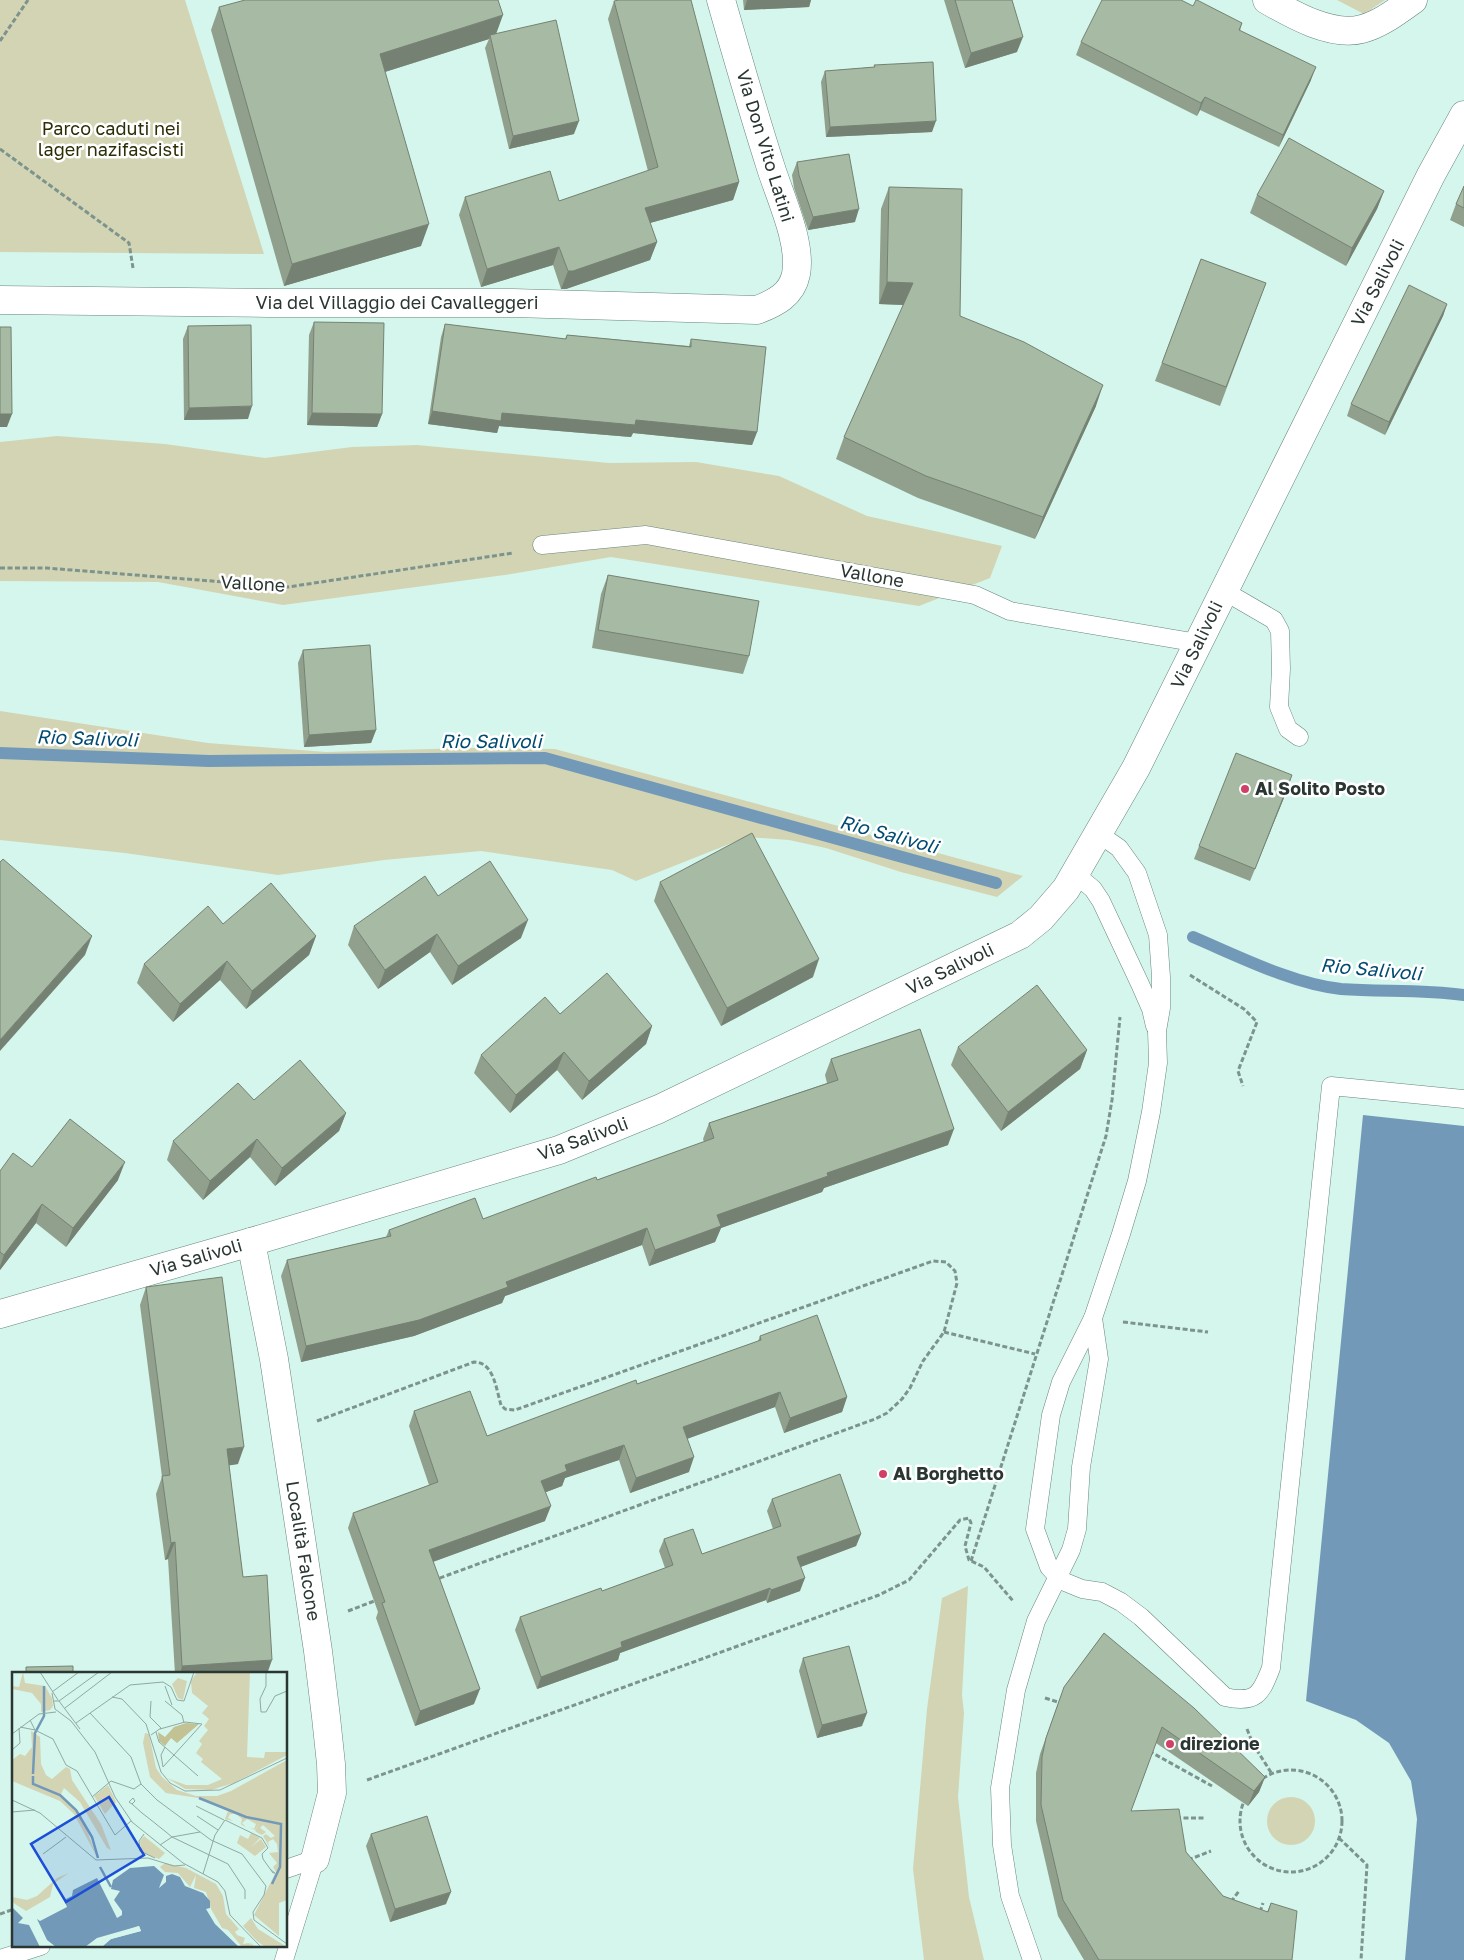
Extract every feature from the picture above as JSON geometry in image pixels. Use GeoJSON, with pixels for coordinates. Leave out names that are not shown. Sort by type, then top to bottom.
{"type":"FeatureCollection","features":[{"type":"Feature","properties":{"kind":"street","name":"Via Don Vito Latini"},"geometry":{"type":"LineString","coordinates":[[720,0],[797,249],[796,274],[788,293]]}},
{"type":"Feature","properties":{"kind":"street"},"geometry":{"type":"LineString","coordinates":[[1267,0],[1327,28],[1349,31],[1363,29],[1386,18],[1413,0]]}},
{"type":"Feature","properties":{"kind":"street","name":"Via Salivoli"},"geometry":{"type":"LineString","coordinates":[[0,1314],[251,1242],[559,1150],[659,1109],[1020,935],[1041,918],[1075,874],[1136,768],[1431,175],[1464,115]]}},
{"type":"Feature","properties":{"kind":"street","name":"Via del Villaggio dei Cavalleggeri"},"geometry":{"type":"LineString","coordinates":[[0,300],[513,303],[757,310],[775,303],[788,293]]}},
{"type":"Feature","properties":{"kind":"street","name":"Località Falcone"},"geometry":{"type":"LineString","coordinates":[[251,1242],[274,1359],[314,1624],[329,1746],[332,1793],[315,1860]]}},
{"type":"Feature","properties":{"kind":"lane","name":"Vallone"},"geometry":{"type":"LineString","coordinates":[[542,545],[646,535],[975,595],[1010,611],[1198,644]]}},
{"type":"Feature","properties":{"kind":"lane"},"geometry":{"type":"LineString","coordinates":[[1224,591],[1274,620],[1280,631],[1279,707],[1288,729],[1299,737]]}},
{"type":"Feature","properties":{"kind":"lane"},"geometry":{"type":"LineString","coordinates":[[1099,834],[1119,848],[1138,873],[1158,935],[1161,1001],[1157,1031],[1158,1063],[1151,1112],[1136,1181],[1093,1318],[1068,1366],[1051,1415],[1035,1529],[1049,1568],[1058,1577],[1082,1589],[1102,1592],[1121,1602],[1141,1617],[1225,1697],[1242,1700],[1252,1697],[1262,1689],[1270,1668],[1331,1086],[1464,1099]]}},
{"type":"Feature","properties":{"kind":"lane"},"geometry":{"type":"LineString","coordinates":[[1075,874],[1093,889],[1101,902],[1151,1009],[1157,1031]]}},
{"type":"Feature","properties":{"kind":"lane"},"geometry":{"type":"LineString","coordinates":[[1032,1960],[1010,1896],[1002,1845],[1000,1788],[1016,1690],[1036,1621],[1058,1577],[1077,1529],[1081,1467],[1099,1359],[1093,1318]]}},
{"type":"Feature","properties":{"kind":"lane"},"geometry":{"type":"LineString","coordinates":[[288,1868],[315,1860]]}},
{"type":"Feature","properties":{"kind":"lane"},"geometry":{"type":"LineString","coordinates":[[288,1947],[315,1860]]}},
{"type":"Feature","properties":{"kind":"lane"},"geometry":{"type":"LineString","coordinates":[[0,1959],[35,1948]]}},
{"type":"Feature","properties":{"kind":"lane"},"geometry":{"type":"LineString","coordinates":[[284,1960],[288,1948]]}},
{"type":"Feature","properties":{"kind":"path"},"geometry":{"type":"LineString","coordinates":[[0,42],[28,0]]}},
{"type":"Feature","properties":{"kind":"path"},"geometry":{"type":"LineString","coordinates":[[0,149],[129,243],[139,301]]}},
{"type":"Feature","properties":{"kind":"path","name":"Vallone"},"geometry":{"type":"LineString","coordinates":[[0,568],[46,568],[288,587],[505,556]]}},
{"type":"Feature","properties":{"kind":"path"},"geometry":{"type":"LineString","coordinates":[[1187,973],[1244,1009],[1257,1022],[1238,1071],[1243,1086]]}},
{"type":"Feature","properties":{"kind":"path"},"geometry":{"type":"LineString","coordinates":[[971,1561],[1106,1136],[1112,1100],[1121,1013]]}},
{"type":"Feature","properties":{"kind":"path"},"geometry":{"type":"LineString","coordinates":[[285,1433],[474,1362],[480,1362],[490,1370],[501,1405],[505,1409],[515,1410],[939,1260],[951,1266],[957,1276],[944,1332],[923,1360],[910,1388],[902,1399],[887,1413],[430,1581]]}},
{"type":"Feature","properties":{"kind":"path"},"geometry":{"type":"LineString","coordinates":[[1093,1318],[1208,1332]]}},
{"type":"Feature","properties":{"kind":"path"},"geometry":{"type":"LineString","coordinates":[[944,1332],[1036,1354]]}},
{"type":"Feature","properties":{"kind":"path"},"geometry":{"type":"LineString","coordinates":[[332,1793],[879,1596],[909,1580],[960,1520],[968,1518],[971,1523],[966,1546],[969,1560],[984,1567],[1024,1612],[1036,1621]]}},
{"type":"Feature","properties":{"kind":"path"},"geometry":{"type":"LineString","coordinates":[[314,1624],[382,1598]]}},
{"type":"Feature","properties":{"kind":"path"},"geometry":{"type":"LineString","coordinates":[[1016,1690],[1058,1702],[1065,1706]]}},
{"type":"Feature","properties":{"kind":"path"},"geometry":{"type":"LineString","coordinates":[[1235,1699],[1253,1744],[1272,1774]]}},
{"type":"Feature","properties":{"kind":"path"},"geometry":{"type":"LineString","coordinates":[[1144,1749],[1212,1786]]}},
{"type":"Feature","properties":{"kind":"path"},"geometry":{"type":"LineString","coordinates":[[1290,1770],[1306,1772],[1320,1779],[1332,1789],[1339,1804],[1342,1820],[1339,1838],[1330,1854],[1315,1866],[1297,1872],[1278,1870],[1260,1862],[1248,1848],[1241,1830],[1241,1813],[1247,1796],[1258,1782],[1272,1774],[1290,1770]]}},
{"type":"Feature","properties":{"kind":"path"},"geometry":{"type":"LineString","coordinates":[[1171,1818],[1205,1818]]}},
{"type":"Feature","properties":{"kind":"path"},"geometry":{"type":"LineString","coordinates":[[1339,1838],[1367,1865],[1360,1960]]}},
{"type":"Feature","properties":{"kind":"path"},"geometry":{"type":"LineString","coordinates":[[1183,1862],[1210,1851]]}},
{"type":"Feature","properties":{"kind":"path"},"geometry":{"type":"LineString","coordinates":[[1228,1906],[1239,1891]]}},
{"type":"Feature","properties":{"kind":"path"},"geometry":{"type":"LineString","coordinates":[[1257,1919],[1263,1903]]}},
{"type":"Feature","properties":{"kind":"path"},"geometry":{"type":"LineString","coordinates":[[0,1914],[12,1910]]}},
{"type":"Feature","properties":{"kind":"green space","name":"Parco caduti nei lager nazifascisti"},"geometry":{"type":"Polygon","coordinates":[[[0,0],[185,0],[264,254],[0,252],[0,0]]]}},
{"type":"Feature","properties":{"kind":"green space"},"geometry":{"type":"Polygon","coordinates":[[[1337,0],[1385,0],[1364,14],[1337,0]]]}},
{"type":"Feature","properties":{"kind":"green space"},"geometry":{"type":"Polygon","coordinates":[[[57,436],[165,444],[265,458],[352,447],[417,445],[609,463],[696,462],[779,476],[867,516],[1002,546],[990,578],[919,606],[611,557],[511,574],[283,605],[158,582],[0,581],[0,442],[57,436]]]}},
{"type":"Feature","properties":{"kind":"green space"},"geometry":{"type":"Polygon","coordinates":[[[0,711],[208,743],[326,752],[467,748],[555,749],[1023,876],[997,897],[901,872],[826,848],[789,840],[747,837],[636,881],[612,870],[481,851],[384,860],[278,875],[125,853],[0,840],[0,711]]]}},
{"type":"Feature","properties":{"kind":"green space"},"geometry":{"type":"Polygon","coordinates":[[[968,1586],[962,1695],[964,1713],[958,1797],[969,1897],[984,1960],[924,1960],[913,1869],[927,1709],[942,1598],[968,1586]]]}},
{"type":"Feature","properties":{"kind":"green space"},"geometry":{"type":"Polygon","coordinates":[[[1291,1797],[1300,1799],[1308,1804],[1313,1812],[1315,1821],[1313,1830],[1308,1838],[1300,1843],[1291,1845],[1282,1843],[1274,1838],[1269,1830],[1267,1821],[1269,1812],[1274,1804],[1282,1799],[1291,1797]]]}},
{"type":"Feature","properties":{"kind":"water"},"geometry":{"type":"Polygon","coordinates":[[[1363,1115],[1464,1126],[1464,1960],[1405,1960],[1417,1819],[1411,1781],[1389,1743],[1356,1720],[1306,1701],[1363,1115]]]}},
{"type":"Feature","properties":{"kind":"building"},"geometry":{"type":"Polygon","coordinates":[[[245,0],[498,0],[503,15],[380,54],[429,224],[292,264],[219,7],[245,0]]]}},
{"type":"Feature","properties":{"kind":"building"},"geometry":{"type":"Polygon","coordinates":[[[691,0],[739,182],[645,208],[657,242],[573,271],[568,271],[559,247],[487,269],[465,197],[550,171],[559,201],[658,167],[614,1],[691,0]]]}},
{"type":"Feature","properties":{"kind":"building"},"geometry":{"type":"Polygon","coordinates":[[[955,0],[1012,0],[1023,37],[971,53],[955,0]]]}},
{"type":"Feature","properties":{"kind":"building"},"geometry":{"type":"Polygon","coordinates":[[[1102,0],[1181,0],[1193,6],[1197,0],[1242,23],[1239,30],[1316,67],[1283,135],[1205,97],[1201,103],[1081,42],[1102,0]]]}},
{"type":"Feature","properties":{"kind":"building"},"geometry":{"type":"Polygon","coordinates":[[[556,20],[579,121],[513,136],[490,35],[556,20]]]}},
{"type":"Feature","properties":{"kind":"building"},"geometry":{"type":"Polygon","coordinates":[[[933,62],[936,121],[830,127],[825,71],[875,67],[874,65],[933,62]]]}},
{"type":"Feature","properties":{"kind":"building"},"geometry":{"type":"Polygon","coordinates":[[[1289,138],[1384,191],[1352,248],[1257,195],[1289,138]]]}},
{"type":"Feature","properties":{"kind":"building"},"geometry":{"type":"Polygon","coordinates":[[[849,154],[859,209],[813,217],[799,175],[797,162],[849,154]]]}},
{"type":"Feature","properties":{"kind":"building"},"geometry":{"type":"Polygon","coordinates":[[[1464,186],[1464,208],[1456,204],[1464,186]]]}},
{"type":"Feature","properties":{"kind":"building"},"geometry":{"type":"Polygon","coordinates":[[[889,187],[962,189],[960,316],[1024,342],[1103,385],[1043,517],[926,476],[844,437],[913,283],[887,282],[889,187]]]}},
{"type":"Feature","properties":{"kind":"building"},"geometry":{"type":"Polygon","coordinates":[[[1201,259],[1266,283],[1226,387],[1162,363],[1201,259]]]}},
{"type":"Feature","properties":{"kind":"building"},"geometry":{"type":"Polygon","coordinates":[[[1409,285],[1447,304],[1389,422],[1351,404],[1409,285]]]}},
{"type":"Feature","properties":{"kind":"building"},"geometry":{"type":"Polygon","coordinates":[[[314,322],[384,323],[382,414],[312,413],[314,322]]]}},
{"type":"Feature","properties":{"kind":"building"},"geometry":{"type":"Polygon","coordinates":[[[445,324],[566,339],[567,335],[691,347],[691,339],[766,347],[757,432],[636,420],[635,425],[502,413],[501,421],[432,411],[445,324]]]}},
{"type":"Feature","properties":{"kind":"building"},"geometry":{"type":"Polygon","coordinates":[[[251,325],[252,406],[189,408],[188,326],[251,325]]]}},
{"type":"Feature","properties":{"kind":"building"},"geometry":{"type":"Polygon","coordinates":[[[0,327],[11,327],[12,414],[0,414],[0,327]]]}},
{"type":"Feature","properties":{"kind":"building"},"geometry":{"type":"Polygon","coordinates":[[[608,575],[759,601],[749,656],[598,630],[608,575]]]}},
{"type":"Feature","properties":{"kind":"building"},"geometry":{"type":"Polygon","coordinates":[[[370,645],[376,730],[309,735],[303,650],[370,645]]]}},
{"type":"Feature","properties":{"kind":"building"},"geometry":{"type":"Polygon","coordinates":[[[1236,753],[1292,775],[1255,869],[1199,846],[1236,753]]]}},
{"type":"Feature","properties":{"kind":"building"},"geometry":{"type":"Polygon","coordinates":[[[752,833],[819,959],[727,1008],[660,882],[752,833]]]}},
{"type":"Feature","properties":{"kind":"building"},"geometry":{"type":"Polygon","coordinates":[[[3,859],[92,936],[0,1040],[0,862],[3,859]]]}},
{"type":"Feature","properties":{"kind":"building"},"geometry":{"type":"Polygon","coordinates":[[[490,861],[528,920],[458,966],[437,934],[385,970],[354,926],[425,876],[438,896],[490,861]]]}},
{"type":"Feature","properties":{"kind":"building"},"geometry":{"type":"Polygon","coordinates":[[[271,883],[316,936],[252,991],[227,961],[180,1004],[144,964],[208,906],[223,924],[271,883]]]}},
{"type":"Feature","properties":{"kind":"building"},"geometry":{"type":"Polygon","coordinates":[[[607,973],[652,1026],[589,1081],[564,1052],[516,1095],[481,1055],[545,997],[560,1014],[607,973]]]}},
{"type":"Feature","properties":{"kind":"building"},"geometry":{"type":"Polygon","coordinates":[[[1037,985],[1087,1050],[1008,1112],[958,1047],[1037,985]]]}},
{"type":"Feature","properties":{"kind":"building"},"geometry":{"type":"Polygon","coordinates":[[[920,1029],[954,1129],[827,1173],[828,1176],[717,1215],[721,1226],[655,1250],[647,1228],[506,1282],[508,1287],[419,1320],[306,1346],[287,1260],[391,1236],[389,1230],[475,1198],[483,1219],[596,1177],[597,1180],[714,1138],[709,1123],[838,1080],[831,1059],[920,1029]]]}},
{"type":"Feature","properties":{"kind":"building"},"geometry":{"type":"Polygon","coordinates":[[[300,1060],[346,1113],[282,1168],[257,1139],[210,1181],[173,1141],[238,1083],[254,1100],[300,1060]]]}},
{"type":"Feature","properties":{"kind":"building"},"geometry":{"type":"Polygon","coordinates":[[[70,1119],[125,1162],[73,1228],[42,1204],[4,1255],[0,1252],[0,1171],[13,1153],[32,1167],[70,1119]]]}},
{"type":"Feature","properties":{"kind":"building"},"geometry":{"type":"Polygon","coordinates":[[[222,1277],[244,1447],[227,1449],[243,1577],[267,1575],[272,1660],[182,1666],[175,1542],[171,1543],[162,1476],[170,1475],[146,1287],[222,1277]]]}},
{"type":"Feature","properties":{"kind":"building"},"geometry":{"type":"Polygon","coordinates":[[[817,1315],[847,1397],[790,1418],[780,1392],[683,1427],[694,1457],[636,1478],[624,1445],[565,1465],[567,1471],[541,1481],[551,1506],[429,1550],[480,1689],[420,1711],[382,1603],[385,1602],[353,1513],[438,1482],[414,1411],[470,1391],[487,1436],[636,1380],[637,1384],[761,1340],[760,1336],[817,1315]]]}},
{"type":"Feature","properties":{"kind":"building"},"geometry":{"type":"Polygon","coordinates":[[[840,1474],[861,1534],[797,1557],[805,1578],[771,1590],[770,1588],[621,1642],[622,1647],[541,1677],[520,1617],[601,1588],[602,1591],[673,1565],[664,1539],[693,1529],[702,1554],[781,1526],[772,1499],[840,1474]]]}},
{"type":"Feature","properties":{"kind":"building"},"geometry":{"type":"Polygon","coordinates":[[[1104,1633],[1194,1708],[1265,1777],[1254,1791],[1162,1727],[1131,1811],[1179,1809],[1186,1852],[1223,1896],[1268,1912],[1271,1903],[1297,1911],[1292,1960],[1099,1960],[1063,1900],[1041,1805],[1042,1757],[1046,1738],[1064,1687],[1104,1633]]]}},
{"type":"Feature","properties":{"kind":"building"},"geometry":{"type":"Polygon","coordinates":[[[849,1646],[867,1713],[822,1725],[803,1658],[849,1646]]]}},
{"type":"Feature","properties":{"kind":"building"},"geometry":{"type":"Polygon","coordinates":[[[73,1666],[73,1672],[26,1672],[26,1667],[73,1666]]]}},
{"type":"Feature","properties":{"kind":"building"},"geometry":{"type":"Polygon","coordinates":[[[427,1816],[451,1892],[395,1909],[371,1834],[427,1816]]]}},
{"type":"Feature","properties":{"kind":"waterway","name":"Rio Salivoli"},"geometry":{"type":"LineString","coordinates":[[0,753],[209,761],[545,758],[996,883]]}},
{"type":"Feature","properties":{"kind":"waterway","name":"Rio Salivoli"},"geometry":{"type":"LineString","coordinates":[[1193,937],[1266,968],[1323,986],[1356,990],[1433,992],[1464,995]]}},
{"type":"Feature","properties":{"kind":"place","name":"Al Solito Posto"},"geometry":{"type":"Point","coordinates":[1245,789]}},
{"type":"Feature","properties":{"kind":"place","name":"Al Borghetto"},"geometry":{"type":"Point","coordinates":[883,1474]}},
{"type":"Feature","properties":{"kind":"place","name":"direzione"},"geometry":{"type":"Point","coordinates":[1170,1744]}}]}
